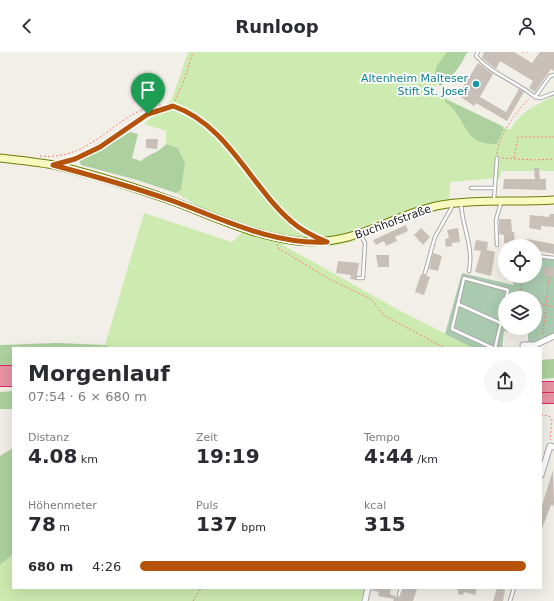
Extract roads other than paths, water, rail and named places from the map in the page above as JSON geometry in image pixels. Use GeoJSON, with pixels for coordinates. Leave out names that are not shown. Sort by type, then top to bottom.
{"type":"FeatureCollection","features":[{"type":"Feature","properties":{"kind":"highway"},"geometry":{"type":"LineString","coordinates":[[0,371],[12,370]]}},
{"type":"Feature","properties":{"kind":"highway"},"geometry":{"type":"LineString","coordinates":[[0,381],[12,381]]}},
{"type":"Feature","properties":{"kind":"highway"},"geometry":{"type":"LineString","coordinates":[[542,387],[554,387]]}},
{"type":"Feature","properties":{"kind":"highway"},"geometry":{"type":"LineString","coordinates":[[542,398],[554,398]]}},
{"type":"Feature","properties":{"kind":"main road","name":"Buchhofstraße"},"geometry":{"type":"LineString","coordinates":[[0,158],[53,165],[143,190],[258,233],[296,241],[327,242],[360,234],[414,213],[453,203],[554,200]]}},
{"type":"Feature","properties":{"kind":"street"},"geometry":{"type":"LineString","coordinates":[[523,345],[535,345],[554,336]]}},
{"type":"Feature","properties":{"kind":"street"},"geometry":{"type":"LineString","coordinates":[[542,472],[552,447]]}},
{"type":"Feature","properties":{"kind":"street"},"geometry":{"type":"LineString","coordinates":[[365,601],[368,589]]}},
{"type":"Feature","properties":{"kind":"lane"},"geometry":{"type":"LineString","coordinates":[[478,52],[476,56],[486,65],[522,86],[535,97],[541,98],[554,93]]}},
{"type":"Feature","properties":{"kind":"lane"},"geometry":{"type":"LineString","coordinates":[[535,97],[550,76],[554,75]]}},
{"type":"Feature","properties":{"kind":"lane","name":"Buchhofstraße"},"geometry":{"type":"LineString","coordinates":[[53,165],[75,159],[100,147],[148,114],[173,106]]}},
{"type":"Feature","properties":{"kind":"lane"},"geometry":{"type":"LineString","coordinates":[[497,158],[495,188],[498,201],[496,220],[497,245]]}},
{"type":"Feature","properties":{"kind":"lane"},"geometry":{"type":"LineString","coordinates":[[471,188],[495,188]]}},
{"type":"Feature","properties":{"kind":"lane"},"geometry":{"type":"LineString","coordinates":[[461,202],[463,220],[472,257],[469,271]]}},
{"type":"Feature","properties":{"kind":"lane"},"geometry":{"type":"LineString","coordinates":[[425,273],[435,238],[452,209],[453,203]]}},
{"type":"Feature","properties":{"kind":"lane"},"geometry":{"type":"LineString","coordinates":[[358,278],[362,278],[365,243],[360,234]]}},
{"type":"Feature","properties":{"kind":"lane"},"geometry":{"type":"LineString","coordinates":[[542,257],[554,258]]}},
{"type":"Feature","properties":{"kind":"lane"},"geometry":{"type":"LineString","coordinates":[[492,347],[452,329],[464,278],[508,291]]}},
{"type":"Feature","properties":{"kind":"lane"},"geometry":{"type":"LineString","coordinates":[[458,304],[498,321]]}},
{"type":"Feature","properties":{"kind":"lane"},"geometry":{"type":"LineString","coordinates":[[494,347],[498,335]]}},
{"type":"Feature","properties":{"kind":"lane"},"geometry":{"type":"LineString","coordinates":[[399,595],[401,589]]}},
{"type":"Feature","properties":{"kind":"lane"},"geometry":{"type":"LineString","coordinates":[[510,601],[514,589]]}},
{"type":"Feature","properties":{"kind":"place","name":"Altenheim Malteser Stift St. Josef"},"geometry":{"type":"Point","coordinates":[476,84]}}]}
